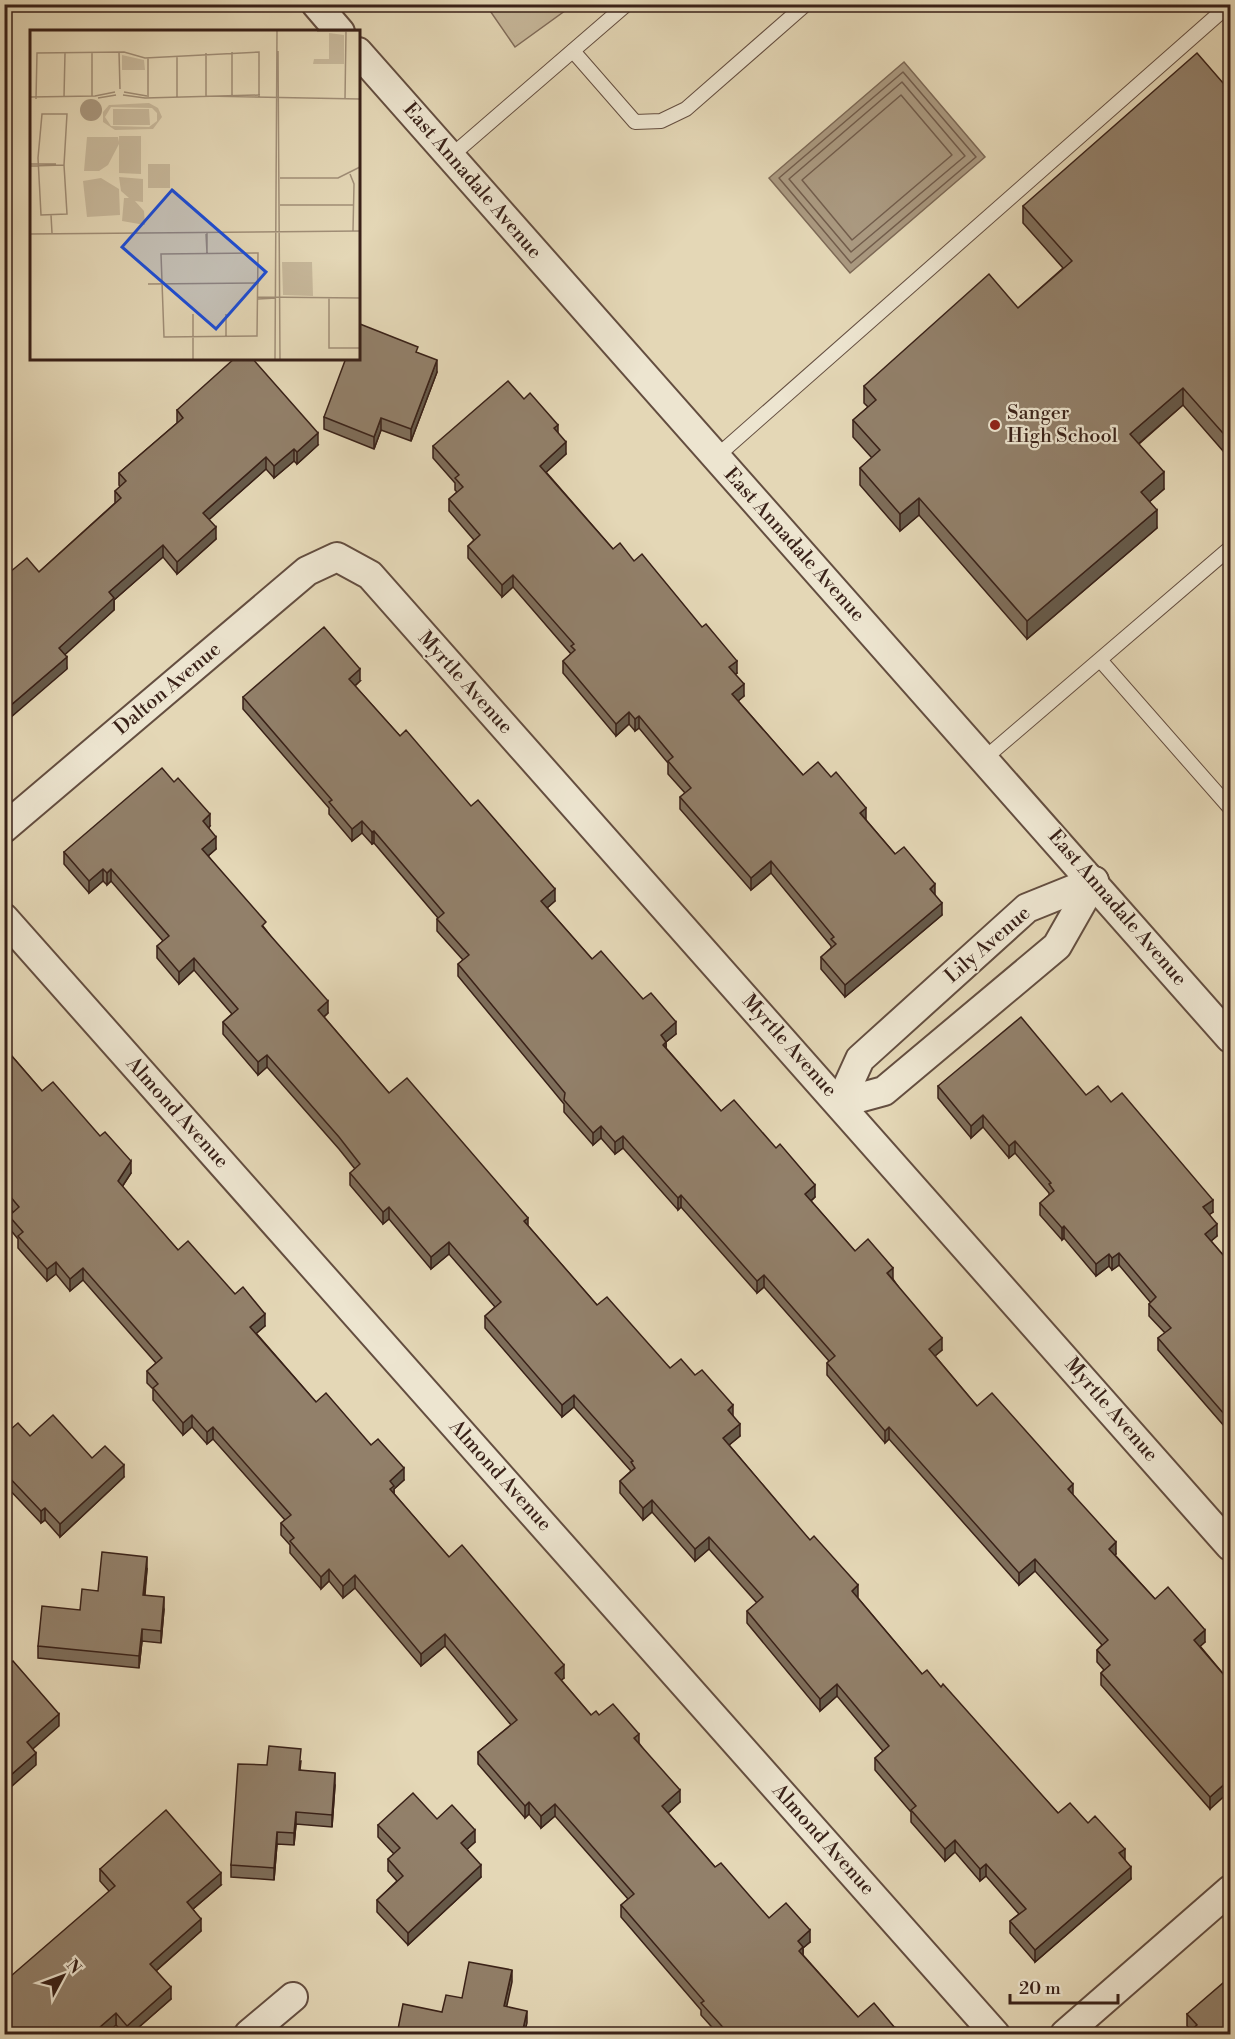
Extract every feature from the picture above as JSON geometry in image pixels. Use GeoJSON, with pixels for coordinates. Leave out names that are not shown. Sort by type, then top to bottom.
{"type":"FeatureCollection","features":[{"type":"Feature","properties":{"kind":"street"},"geometry":{"type":"LineString","coordinates":[[316,4],[338,30]]}},
{"type":"Feature","properties":{"kind":"street","name":"East Annadale Avenue"},"geometry":{"type":"LineString","coordinates":[[360,54],[1094,881],[1230,1038]]}},
{"type":"Feature","properties":{"kind":"street","name":"Dalton Avenue"},"geometry":{"type":"LineString","coordinates":[[4,828],[307,570],[337,557]]}},
{"type":"Feature","properties":{"kind":"street","name":"Myrtle Avenue"},"geometry":{"type":"LineString","coordinates":[[337,557],[370,575],[1230,1546]]}},
{"type":"Feature","properties":{"kind":"street"},"geometry":{"type":"LineString","coordinates":[[840,1103],[884,1091],[1058,946],[1094,881]]}},
{"type":"Feature","properties":{"kind":"street","name":"Lily Avenue"},"geometry":{"type":"LineString","coordinates":[[840,1103],[860,1059],[1027,908],[1094,881]]}},
{"type":"Feature","properties":{"kind":"street","name":"Almond Avenue"},"geometry":{"type":"LineString","coordinates":[[4,918],[995,2034]]}},
{"type":"Feature","properties":{"kind":"street"},"geometry":{"type":"LineString","coordinates":[[1065,2034],[1230,1890]]}},
{"type":"Feature","properties":{"kind":"street"},"geometry":{"type":"LineString","coordinates":[[249,2034],[293,1996]]}},
{"type":"Feature","properties":{"kind":"lane"},"geometry":{"type":"LineString","coordinates":[[451,156],[627,4]]}},
{"type":"Feature","properties":{"kind":"lane"},"geometry":{"type":"LineString","coordinates":[[573,51],[635,122],[661,121],[686,109],[806,4]]}},
{"type":"Feature","properties":{"kind":"lane"},"geometry":{"type":"LineString","coordinates":[[716,457],[1230,4]]}},
{"type":"Feature","properties":{"kind":"lane"},"geometry":{"type":"LineString","coordinates":[[985,758],[1101,661],[1230,548]]}},
{"type":"Feature","properties":{"kind":"lane"},"geometry":{"type":"LineString","coordinates":[[1101,661],[1230,808]]}},
{"type":"Feature","properties":{"kind":"shaded area"},"geometry":{"type":"Polygon","coordinates":[[[486,5],[573,5],[515,47],[486,5]]]}},
{"type":"Feature","properties":{"kind":"water"},"geometry":{"type":"Polygon","coordinates":[[[904,62],[985,157],[850,273],[769,178],[904,62]]]}},
{"type":"Feature","properties":{"kind":"building"},"geometry":{"type":"Polygon","coordinates":[[[1197,53],[1230,91],[1230,441],[1183,388],[1130,434],[1164,472],[1141,492],[1157,510],[1027,621],[919,498],[900,514],[860,468],[880,450],[853,420],[876,400],[864,386],[989,274],[1018,308],[1072,261],[1023,206],[1197,53]]]}},
{"type":"Feature","properties":{"kind":"building"},"geometry":{"type":"Polygon","coordinates":[[[360,324],[418,347],[416,352],[437,360],[411,429],[381,418],[374,437],[324,417],[345,360],[360,360],[360,324]]]}},
{"type":"Feature","properties":{"kind":"building"},"geometry":{"type":"Polygon","coordinates":[[[233,360],[254,360],[318,433],[297,452],[294,449],[274,466],[266,457],[203,513],[216,527],[177,562],[163,545],[109,592],[114,598],[59,648],[67,657],[4,711],[4,577],[27,558],[39,572],[121,498],[115,491],[126,481],[119,473],[183,418],[177,410],[233,360]]]}},
{"type":"Feature","properties":{"kind":"building"},"geometry":{"type":"Polygon","coordinates":[[[508,381],[524,399],[530,393],[558,425],[554,428],[566,442],[540,466],[613,549],[620,543],[634,561],[642,554],[702,627],[706,624],[737,661],[729,667],[744,684],[732,694],[803,775],[818,762],[831,777],[836,772],[866,808],[860,813],[895,854],[904,847],[935,884],[930,889],[942,903],[845,985],[821,957],[836,944],[831,939],[834,937],[771,861],[751,878],[680,797],[691,788],[668,761],[673,757],[639,716],[635,719],[629,712],[616,724],[563,661],[575,650],[571,646],[574,644],[513,575],[502,585],[468,546],[480,535],[449,499],[463,487],[455,478],[459,475],[433,446],[508,381]]]}},
{"type":"Feature","properties":{"kind":"building"},"geometry":{"type":"Polygon","coordinates":[[[324,627],[360,669],[349,679],[400,736],[406,730],[471,806],[478,800],[555,889],[541,901],[592,959],[601,951],[643,999],[651,993],[676,1022],[661,1035],[666,1042],[663,1045],[721,1111],[734,1100],[776,1148],[780,1144],[815,1185],[805,1194],[855,1251],[868,1239],[893,1268],[887,1273],[942,1338],[929,1349],[977,1406],[992,1393],[1073,1484],[1068,1489],[1116,1542],[1109,1549],[1155,1599],[1168,1587],[1205,1630],[1194,1640],[1230,1682],[1230,1779],[1210,1797],[1101,1673],[1110,1665],[1097,1650],[1108,1640],[1035,1559],[1019,1573],[889,1427],[885,1431],[827,1363],[835,1356],[764,1275],[757,1281],[681,1195],[678,1198],[623,1136],[615,1142],[601,1126],[593,1133],[564,1100],[565,1093],[458,964],[469,955],[437,919],[444,913],[374,831],[372,832],[362,821],[352,829],[329,802],[332,800],[243,697],[324,627]]]}},
{"type":"Feature","properties":{"kind":"building"},"geometry":{"type":"Polygon","coordinates":[[[162,768],[174,782],[178,778],[210,814],[203,821],[216,837],[202,849],[266,922],[262,926],[328,1001],[318,1010],[389,1093],[407,1078],[528,1218],[524,1221],[597,1305],[607,1297],[670,1368],[681,1359],[695,1375],[702,1370],[733,1405],[728,1410],[740,1424],[723,1438],[810,1540],[814,1536],[858,1585],[852,1591],[922,1674],[927,1670],[941,1687],[943,1684],[1058,1813],[1070,1803],[1088,1823],[1095,1816],[1125,1849],[1119,1853],[1131,1867],[1035,1950],[1010,1921],[1026,1909],[986,1864],[980,1869],[955,1840],[945,1849],[911,1810],[916,1806],[875,1758],[889,1746],[837,1684],[820,1699],[747,1611],[763,1597],[709,1537],[695,1549],[652,1500],[643,1508],[620,1481],[635,1468],[631,1462],[633,1461],[574,1395],[562,1405],[485,1316],[501,1302],[449,1242],[431,1257],[389,1207],[383,1212],[350,1173],[360,1164],[339,1137],[267,1055],[258,1062],[223,1022],[238,1009],[194,958],[179,972],[157,946],[169,936],[111,869],[107,873],[103,869],[89,881],[64,852],[162,768]]]}},
{"type":"Feature","properties":{"kind":"building"},"geometry":{"type":"Polygon","coordinates":[[[1021,1017],[1086,1095],[1098,1086],[1111,1102],[1122,1093],[1213,1200],[1203,1207],[1217,1224],[1205,1234],[1230,1263],[1230,1411],[1225,1415],[1158,1338],[1171,1328],[1149,1304],[1156,1297],[1119,1253],[1112,1258],[1109,1254],[1096,1264],[1064,1226],[1062,1228],[1040,1203],[1054,1191],[1049,1184],[1051,1183],[1015,1141],[1009,1146],[983,1115],[971,1126],[938,1086],[1021,1017]]]}},
{"type":"Feature","properties":{"kind":"building"},"geometry":{"type":"Polygon","coordinates":[[[4,1047],[42,1091],[53,1082],[100,1136],[105,1132],[131,1161],[118,1181],[178,1250],[188,1241],[235,1294],[243,1287],[265,1314],[250,1327],[316,1402],[326,1393],[371,1445],[378,1439],[404,1468],[390,1481],[394,1486],[390,1489],[449,1557],[462,1545],[564,1665],[555,1673],[591,1715],[596,1711],[599,1715],[613,1704],[639,1734],[634,1738],[680,1790],[662,1806],[715,1867],[721,1863],[769,1918],[786,1903],[810,1930],[798,1941],[803,1947],[799,1951],[858,2017],[874,2003],[895,2028],[888,2034],[742,2034],[738,2030],[729,2034],[701,2003],[704,2001],[621,1905],[634,1894],[555,1804],[541,1816],[529,1802],[525,1806],[478,1752],[517,1720],[445,1634],[421,1654],[355,1575],[343,1586],[329,1569],[321,1577],[290,1541],[294,1538],[281,1523],[291,1515],[213,1427],[207,1432],[192,1415],[183,1423],[153,1388],[158,1384],[147,1371],[162,1358],[83,1268],[70,1279],[56,1262],[47,1269],[18,1236],[23,1232],[9,1216],[19,1207],[4,1189],[4,1047]]]}},
{"type":"Feature","properties":{"kind":"building"},"geometry":{"type":"Polygon","coordinates":[[[53,1415],[92,1458],[105,1446],[124,1465],[60,1524],[45,1508],[41,1511],[4,1472],[4,1435],[18,1423],[30,1436],[53,1415]]]}},
{"type":"Feature","properties":{"kind":"building"},"geometry":{"type":"Polygon","coordinates":[[[102,1552],[147,1557],[143,1595],[164,1597],[161,1631],[142,1629],[139,1656],[38,1646],[42,1606],[80,1610],[82,1589],[98,1591],[102,1552]]]}},
{"type":"Feature","properties":{"kind":"building"},"geometry":{"type":"Polygon","coordinates":[[[13,1661],[59,1714],[27,1742],[36,1753],[4,1781],[4,1668],[13,1661]]]}},
{"type":"Feature","properties":{"kind":"building"},"geometry":{"type":"Polygon","coordinates":[[[269,1746],[301,1749],[299,1770],[335,1773],[332,1815],[296,1812],[294,1833],[277,1832],[274,1868],[231,1865],[238,1764],[267,1765],[269,1746]]]}},
{"type":"Feature","properties":{"kind":"building"},"geometry":{"type":"Polygon","coordinates":[[[413,1793],[437,1819],[452,1805],[475,1830],[461,1843],[481,1865],[408,1933],[377,1900],[403,1876],[388,1859],[400,1848],[378,1825],[413,1793]]]}},
{"type":"Feature","properties":{"kind":"building"},"geometry":{"type":"Polygon","coordinates":[[[166,1810],[221,1873],[187,1902],[201,1919],[150,1964],[171,1987],[127,2026],[116,2013],[92,2034],[4,2034],[4,1982],[115,1886],[100,1869],[166,1810]]]}},
{"type":"Feature","properties":{"kind":"building"},"geometry":{"type":"Polygon","coordinates":[[[469,1962],[512,1970],[504,2006],[527,2011],[522,2034],[397,2034],[403,2004],[442,2012],[446,1995],[462,1998],[469,1962]]]}},
{"type":"Feature","properties":{"kind":"building"},"geometry":{"type":"Polygon","coordinates":[[[1230,1977],[1230,2034],[1186,2034],[1197,2025],[1187,2014],[1230,1977]]]}},
{"type":"Feature","properties":{"kind":"place","name":"Sanger High School"},"geometry":{"type":"Point","coordinates":[995,425]}}]}
